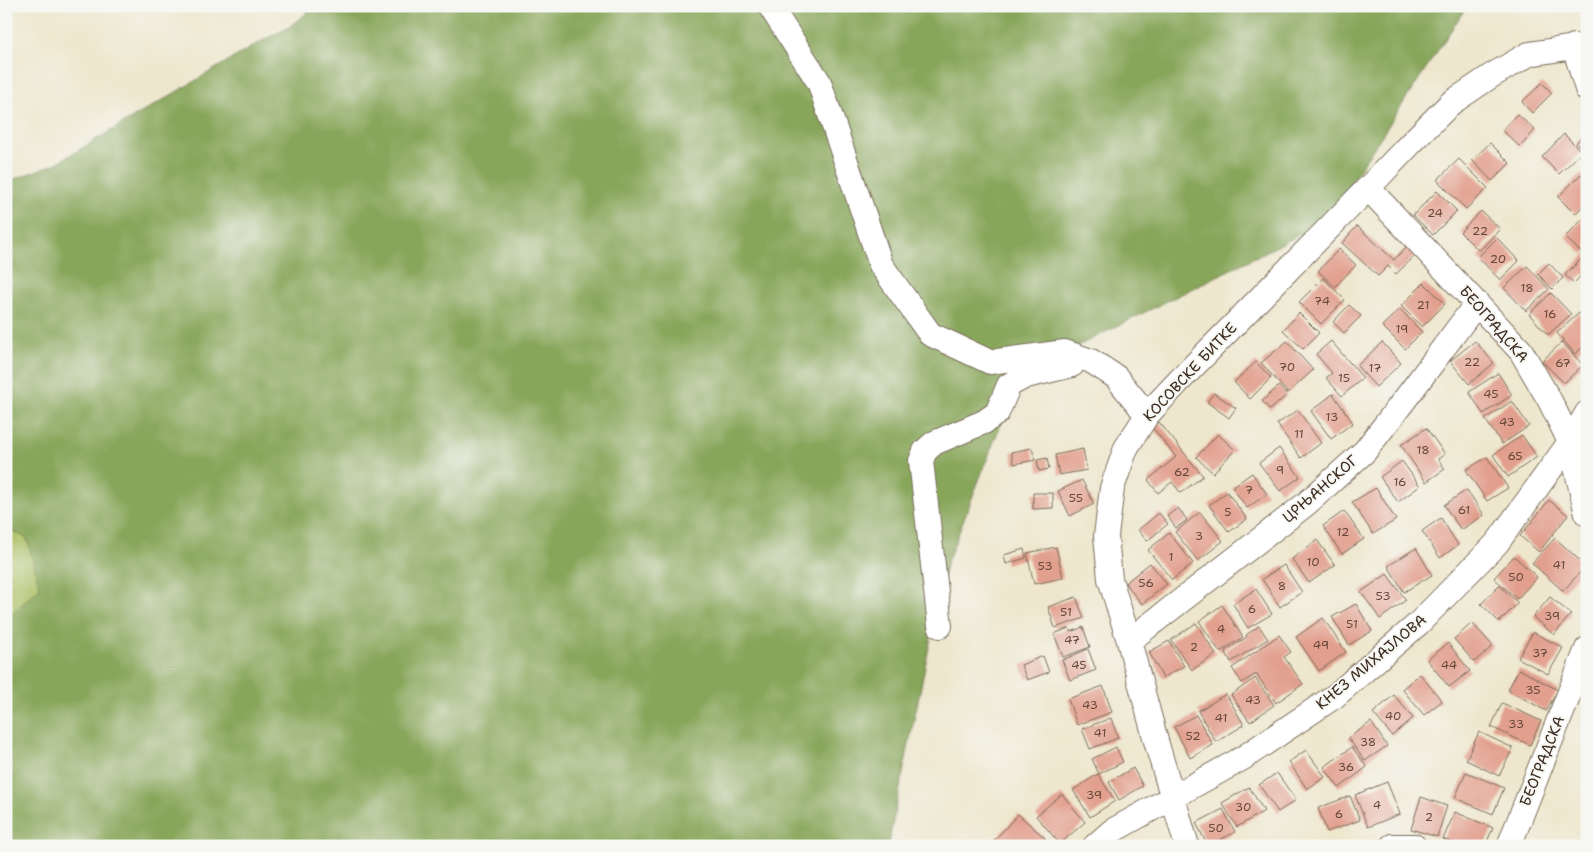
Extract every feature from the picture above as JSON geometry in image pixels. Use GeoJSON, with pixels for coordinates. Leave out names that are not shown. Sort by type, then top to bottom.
{"type":"FeatureCollection","features":[{"type":"Feature","properties":{"kind":"street"},"geometry":{"type":"LineString","coordinates":[[770,6],[819,82],[881,266],[930,334],[990,362],[1065,352],[1091,361],[1116,377],[1147,415]]}},
{"type":"Feature","properties":{"kind":"street"},"geometry":{"type":"LineString","coordinates":[[1580,46],[1587,89]]}},
{"type":"Feature","properties":{"kind":"street","name":"КОСОВСКЕ БИТКЕ"},"geometry":{"type":"LineString","coordinates":[[1187,846],[1110,579],[1106,536],[1112,488],[1126,448],[1147,415],[1451,103],[1491,76],[1529,54],[1580,46]]}},
{"type":"Feature","properties":{"kind":"street","name":"БЕОГРАДСКА"},"geometry":{"type":"LineString","coordinates":[[1368,188],[1522,351],[1570,442],[1587,514]]}},
{"type":"Feature","properties":{"kind":"street","name":"ЦРЊАНСКОГ"},"geometry":{"type":"LineString","coordinates":[[1129,641],[1306,504],[1365,451],[1477,303]]}},
{"type":"Feature","properties":{"kind":"street"},"geometry":{"type":"LineString","coordinates":[[940,626],[921,461],[925,451],[934,443],[984,422],[997,413],[1009,385],[1017,380],[1026,376],[1091,361]]}},
{"type":"Feature","properties":{"kind":"street","name":"КНЕЗ МИХАЈЛОВА"},"geometry":{"type":"LineString","coordinates":[[1095,846],[1112,831],[1243,758],[1335,696],[1418,624],[1497,543],[1570,442],[1587,413]]}},
{"type":"Feature","properties":{"kind":"street","name":"БЕОГРАДСКА"},"geometry":{"type":"LineString","coordinates":[[1509,846],[1587,649]]}},
{"type":"Feature","properties":{"kind":"street"},"geometry":{"type":"LineString","coordinates":[[1392,846],[1414,846]]}},
{"type":"Feature","properties":{"kind":"green space"},"geometry":{"type":"Polygon","coordinates":[[[307,6],[1467,6],[1325,222],[1020,375],[946,565],[888,846],[6,846],[6,619],[40,588],[27,538],[6,528],[6,182],[55,164],[267,38],[286,29],[308,12],[307,6]]]}},
{"type":"Feature","properties":{"kind":"green space"},"geometry":{"type":"Polygon","coordinates":[[[6,480],[58,537],[6,754],[6,480]]]}},
{"type":"Feature","properties":{"kind":"building"},"geometry":{"type":"Polygon","coordinates":[[[1542,83],[1552,93],[1532,113],[1522,102],[1542,83]]]}},
{"type":"Feature","properties":{"kind":"building"},"geometry":{"type":"Polygon","coordinates":[[[1517,114],[1535,130],[1520,147],[1502,130],[1517,114]]]}},
{"type":"Feature","properties":{"kind":"building"},"geometry":{"type":"Polygon","coordinates":[[[1564,134],[1582,152],[1559,174],[1542,157],[1564,134]]]}},
{"type":"Feature","properties":{"kind":"building"},"geometry":{"type":"Polygon","coordinates":[[[1584,134],[1587,137],[1586,152],[1576,143],[1584,134]]]}},
{"type":"Feature","properties":{"kind":"building"},"geometry":{"type":"Polygon","coordinates":[[[1490,143],[1510,163],[1492,181],[1472,160],[1490,143]]]}},
{"type":"Feature","properties":{"kind":"building"},"geometry":{"type":"Polygon","coordinates":[[[1459,159],[1488,188],[1466,209],[1437,180],[1459,159]]]}},
{"type":"Feature","properties":{"kind":"building"},"geometry":{"type":"Polygon","coordinates":[[[1581,174],[1587,179],[1587,202],[1575,214],[1558,197],[1581,174]]]}},
{"type":"Feature","properties":{"kind":"building"},"geometry":{"type":"Polygon","coordinates":[[[1437,191],[1457,211],[1433,235],[1413,215],[1437,191]]]}},
{"type":"Feature","properties":{"kind":"building"},"geometry":{"type":"Polygon","coordinates":[[[1481,211],[1500,229],[1479,251],[1460,232],[1481,211]]]}},
{"type":"Feature","properties":{"kind":"building"},"geometry":{"type":"Polygon","coordinates":[[[1587,215],[1587,250],[1583,254],[1565,237],[1587,215]]]}},
{"type":"Feature","properties":{"kind":"building"},"geometry":{"type":"Polygon","coordinates":[[[1357,226],[1394,260],[1407,246],[1416,255],[1396,274],[1388,266],[1378,276],[1342,243],[1357,226]]]}},
{"type":"Feature","properties":{"kind":"building"},"geometry":{"type":"Polygon","coordinates":[[[1497,238],[1519,261],[1500,280],[1478,257],[1497,238]]]}},
{"type":"Feature","properties":{"kind":"building"},"geometry":{"type":"Polygon","coordinates":[[[1339,249],[1356,265],[1335,287],[1318,271],[1339,249]]]}},
{"type":"Feature","properties":{"kind":"building"},"geometry":{"type":"Polygon","coordinates":[[[1587,253],[1587,278],[1583,274],[1574,283],[1565,275],[1587,253]]]}},
{"type":"Feature","properties":{"kind":"building"},"geometry":{"type":"Polygon","coordinates":[[[1549,263],[1563,278],[1552,289],[1538,274],[1549,263]]]}},
{"type":"Feature","properties":{"kind":"building"},"geometry":{"type":"Polygon","coordinates":[[[1527,266],[1549,289],[1526,311],[1504,288],[1527,266]]]}},
{"type":"Feature","properties":{"kind":"building"},"geometry":{"type":"Polygon","coordinates":[[[1323,278],[1345,300],[1321,324],[1299,302],[1323,278]]]}},
{"type":"Feature","properties":{"kind":"building"},"geometry":{"type":"Polygon","coordinates":[[[1424,283],[1445,304],[1422,327],[1401,306],[1424,283]]]}},
{"type":"Feature","properties":{"kind":"building"},"geometry":{"type":"Polygon","coordinates":[[[1551,293],[1571,314],[1548,335],[1529,314],[1551,293]]]}},
{"type":"Feature","properties":{"kind":"building"},"geometry":{"type":"Polygon","coordinates":[[[1349,305],[1361,316],[1344,333],[1333,322],[1349,305]]]}},
{"type":"Feature","properties":{"kind":"building"},"geometry":{"type":"Polygon","coordinates":[[[1400,309],[1422,332],[1405,349],[1382,326],[1400,309]]]}},
{"type":"Feature","properties":{"kind":"building"},"geometry":{"type":"Polygon","coordinates":[[[1299,313],[1319,333],[1303,349],[1283,330],[1299,313]]]}},
{"type":"Feature","properties":{"kind":"building"},"geometry":{"type":"Polygon","coordinates":[[[1579,313],[1587,321],[1587,344],[1575,354],[1557,333],[1579,313]]]}},
{"type":"Feature","properties":{"kind":"building"},"geometry":{"type":"Polygon","coordinates":[[[1287,341],[1313,370],[1288,393],[1261,363],[1287,341]]]}},
{"type":"Feature","properties":{"kind":"building"},"geometry":{"type":"Polygon","coordinates":[[[1331,341],[1363,378],[1342,396],[1326,378],[1332,373],[1316,354],[1331,341]]]}},
{"type":"Feature","properties":{"kind":"building"},"geometry":{"type":"Polygon","coordinates":[[[1475,341],[1494,363],[1469,384],[1450,361],[1475,341]]]}},
{"type":"Feature","properties":{"kind":"building"},"geometry":{"type":"Polygon","coordinates":[[[1382,342],[1401,363],[1376,387],[1357,366],[1382,342]]]}},
{"type":"Feature","properties":{"kind":"building"},"geometry":{"type":"Polygon","coordinates":[[[1562,342],[1583,365],[1564,383],[1542,361],[1562,342]]]}},
{"type":"Feature","properties":{"kind":"building"},"geometry":{"type":"Polygon","coordinates":[[[1256,362],[1271,378],[1250,399],[1234,382],[1256,362]]]}},
{"type":"Feature","properties":{"kind":"building"},"geometry":{"type":"Polygon","coordinates":[[[1498,373],[1512,395],[1483,414],[1469,392],[1498,373]]]}},
{"type":"Feature","properties":{"kind":"building"},"geometry":{"type":"Polygon","coordinates":[[[1279,386],[1287,395],[1270,410],[1262,401],[1279,386]]]}},
{"type":"Feature","properties":{"kind":"building"},"geometry":{"type":"Polygon","coordinates":[[[1214,393],[1236,408],[1229,418],[1207,402],[1214,393]]]}},
{"type":"Feature","properties":{"kind":"building"},"geometry":{"type":"Polygon","coordinates":[[[1333,394],[1353,423],[1331,439],[1311,411],[1333,394]]]}},
{"type":"Feature","properties":{"kind":"building"},"geometry":{"type":"Polygon","coordinates":[[[1512,401],[1529,426],[1502,444],[1485,419],[1512,401]]]}},
{"type":"Feature","properties":{"kind":"building"},"geometry":{"type":"Polygon","coordinates":[[[1298,410],[1321,443],[1301,458],[1277,424],[1298,410]]]}},
{"type":"Feature","properties":{"kind":"building"},"geometry":{"type":"Polygon","coordinates":[[[1159,422],[1203,476],[1181,493],[1172,482],[1158,493],[1148,480],[1176,457],[1152,427],[1159,422]]]}},
{"type":"Feature","properties":{"kind":"building"},"geometry":{"type":"Polygon","coordinates":[[[1426,428],[1445,454],[1438,459],[1445,469],[1426,482],[1401,445],[1426,428]]]}},
{"type":"Feature","properties":{"kind":"building"},"geometry":{"type":"Polygon","coordinates":[[[1218,434],[1235,450],[1213,473],[1196,457],[1218,434]]]}},
{"type":"Feature","properties":{"kind":"building"},"geometry":{"type":"Polygon","coordinates":[[[1522,435],[1537,457],[1508,477],[1493,455],[1522,435]]]}},
{"type":"Feature","properties":{"kind":"building"},"geometry":{"type":"Polygon","coordinates":[[[1032,448],[1035,460],[1014,464],[1011,452],[1032,448]]]}},
{"type":"Feature","properties":{"kind":"building"},"geometry":{"type":"Polygon","coordinates":[[[1279,448],[1300,477],[1280,491],[1259,463],[1279,448]]]}},
{"type":"Feature","properties":{"kind":"building"},"geometry":{"type":"Polygon","coordinates":[[[1083,449],[1087,470],[1059,475],[1055,455],[1083,449]]]}},
{"type":"Feature","properties":{"kind":"building"},"geometry":{"type":"Polygon","coordinates":[[[1487,457],[1508,488],[1487,501],[1466,470],[1487,457]]]}},
{"type":"Feature","properties":{"kind":"building"},"geometry":{"type":"Polygon","coordinates":[[[1047,458],[1049,469],[1039,471],[1037,460],[1047,458]]]}},
{"type":"Feature","properties":{"kind":"building"},"geometry":{"type":"Polygon","coordinates":[[[1402,461],[1420,486],[1398,502],[1380,477],[1402,461]]]}},
{"type":"Feature","properties":{"kind":"building"},"geometry":{"type":"Polygon","coordinates":[[[1252,473],[1267,494],[1247,508],[1232,487],[1252,473]]]}},
{"type":"Feature","properties":{"kind":"building"},"geometry":{"type":"Polygon","coordinates":[[[1082,480],[1094,504],[1070,516],[1058,491],[1082,480]]]}},
{"type":"Feature","properties":{"kind":"building"},"geometry":{"type":"Polygon","coordinates":[[[1376,488],[1396,520],[1373,534],[1352,502],[1376,488]]]}},
{"type":"Feature","properties":{"kind":"building"},"geometry":{"type":"Polygon","coordinates":[[[1467,490],[1484,515],[1461,530],[1444,505],[1467,490]]]}},
{"type":"Feature","properties":{"kind":"building"},"geometry":{"type":"Polygon","coordinates":[[[1227,492],[1247,519],[1229,532],[1209,505],[1227,492]]]}},
{"type":"Feature","properties":{"kind":"building"},"geometry":{"type":"Polygon","coordinates":[[[1033,493],[1053,493],[1053,508],[1033,509],[1033,493]]]}},
{"type":"Feature","properties":{"kind":"building"},"geometry":{"type":"Polygon","coordinates":[[[1549,500],[1568,515],[1539,552],[1520,536],[1549,500]]]}},
{"type":"Feature","properties":{"kind":"building"},"geometry":{"type":"Polygon","coordinates":[[[1178,508],[1187,520],[1176,528],[1167,516],[1178,508]]]}},
{"type":"Feature","properties":{"kind":"building"},"geometry":{"type":"Polygon","coordinates":[[[1344,511],[1364,539],[1342,554],[1323,526],[1344,511]]]}},
{"type":"Feature","properties":{"kind":"building"},"geometry":{"type":"Polygon","coordinates":[[[1200,512],[1223,541],[1198,561],[1175,532],[1200,512]]]}},
{"type":"Feature","properties":{"kind":"building"},"geometry":{"type":"Polygon","coordinates":[[[1159,513],[1168,524],[1147,541],[1138,530],[1159,513]]]}},
{"type":"Feature","properties":{"kind":"building"},"geometry":{"type":"Polygon","coordinates":[[[1441,518],[1458,545],[1440,558],[1422,531],[1441,518]]]}},
{"type":"Feature","properties":{"kind":"building"},"geometry":{"type":"Polygon","coordinates":[[[1169,533],[1193,563],[1172,580],[1148,550],[1169,533]]]}},
{"type":"Feature","properties":{"kind":"building"},"geometry":{"type":"Polygon","coordinates":[[[1555,538],[1586,566],[1563,591],[1532,563],[1555,538]]]}},
{"type":"Feature","properties":{"kind":"building"},"geometry":{"type":"Polygon","coordinates":[[[1317,540],[1335,565],[1309,583],[1292,559],[1317,540]]]}},
{"type":"Feature","properties":{"kind":"building"},"geometry":{"type":"Polygon","coordinates":[[[1056,547],[1063,578],[1034,584],[1027,553],[1056,547]]]}},
{"type":"Feature","properties":{"kind":"building"},"geometry":{"type":"Polygon","coordinates":[[[1416,548],[1432,575],[1404,592],[1388,566],[1416,548]]]}},
{"type":"Feature","properties":{"kind":"building"},"geometry":{"type":"Polygon","coordinates":[[[1024,549],[1026,558],[1006,564],[1004,555],[1024,549]]]}},
{"type":"Feature","properties":{"kind":"building"},"geometry":{"type":"Polygon","coordinates":[[[1514,556],[1537,577],[1517,599],[1494,578],[1514,556]]]}},
{"type":"Feature","properties":{"kind":"building"},"geometry":{"type":"Polygon","coordinates":[[[1150,563],[1167,584],[1142,604],[1125,583],[1150,563]]]}},
{"type":"Feature","properties":{"kind":"building"},"geometry":{"type":"Polygon","coordinates":[[[1284,565],[1302,592],[1280,607],[1262,579],[1284,565]]]}},
{"type":"Feature","properties":{"kind":"building"},"geometry":{"type":"Polygon","coordinates":[[[1387,574],[1406,600],[1380,619],[1361,592],[1387,574]]]}},
{"type":"Feature","properties":{"kind":"building"},"geometry":{"type":"Polygon","coordinates":[[[1499,585],[1518,603],[1499,622],[1481,604],[1499,585]]]}},
{"type":"Feature","properties":{"kind":"building"},"geometry":{"type":"Polygon","coordinates":[[[1256,589],[1272,614],[1248,628],[1233,604],[1256,589]]]}},
{"type":"Feature","properties":{"kind":"building"},"geometry":{"type":"Polygon","coordinates":[[[1076,597],[1084,618],[1055,628],[1048,607],[1076,597]]]}},
{"type":"Feature","properties":{"kind":"building"},"geometry":{"type":"Polygon","coordinates":[[[1550,597],[1571,614],[1554,635],[1533,617],[1550,597]]]}},
{"type":"Feature","properties":{"kind":"building"},"geometry":{"type":"Polygon","coordinates":[[[1356,604],[1372,631],[1349,645],[1332,617],[1356,604]]]}},
{"type":"Feature","properties":{"kind":"building"},"geometry":{"type":"Polygon","coordinates":[[[1222,605],[1243,637],[1220,652],[1199,621],[1222,605]]]}},
{"type":"Feature","properties":{"kind":"building"},"geometry":{"type":"Polygon","coordinates":[[[1323,618],[1346,652],[1319,671],[1296,637],[1323,618]]]}},
{"type":"Feature","properties":{"kind":"building"},"geometry":{"type":"Polygon","coordinates":[[[1196,623],[1216,654],[1192,670],[1171,640],[1196,623]]]}},
{"type":"Feature","properties":{"kind":"building"},"geometry":{"type":"Polygon","coordinates":[[[1472,623],[1493,646],[1474,662],[1454,639],[1472,623]]]}},
{"type":"Feature","properties":{"kind":"building"},"geometry":{"type":"Polygon","coordinates":[[[1259,626],[1268,639],[1231,662],[1225,651],[1247,637],[1246,635],[1259,626]]]}},
{"type":"Feature","properties":{"kind":"building"},"geometry":{"type":"Polygon","coordinates":[[[1083,627],[1090,647],[1063,657],[1054,634],[1069,628],[1071,632],[1083,627]]]}},
{"type":"Feature","properties":{"kind":"building"},"geometry":{"type":"Polygon","coordinates":[[[1533,632],[1563,648],[1548,674],[1518,658],[1533,632]]]}},
{"type":"Feature","properties":{"kind":"building"},"geometry":{"type":"Polygon","coordinates":[[[1279,635],[1291,652],[1284,657],[1303,684],[1276,703],[1256,674],[1242,683],[1232,668],[1279,635]]]}},
{"type":"Feature","properties":{"kind":"building"},"geometry":{"type":"Polygon","coordinates":[[[1169,641],[1184,666],[1163,678],[1149,652],[1169,641]]]}},
{"type":"Feature","properties":{"kind":"building"},"geometry":{"type":"Polygon","coordinates":[[[1448,643],[1470,671],[1449,687],[1427,660],[1448,643]]]}},
{"type":"Feature","properties":{"kind":"building"},"geometry":{"type":"Polygon","coordinates":[[[1088,649],[1096,670],[1070,680],[1062,660],[1088,649]]]}},
{"type":"Feature","properties":{"kind":"building"},"geometry":{"type":"Polygon","coordinates":[[[1043,656],[1049,672],[1027,680],[1021,665],[1043,656]]]}},
{"type":"Feature","properties":{"kind":"building"},"geometry":{"type":"Polygon","coordinates":[[[1519,669],[1558,690],[1546,711],[1508,690],[1519,669]]]}},
{"type":"Feature","properties":{"kind":"building"},"geometry":{"type":"Polygon","coordinates":[[[1420,674],[1442,701],[1424,715],[1402,689],[1420,674]]]}},
{"type":"Feature","properties":{"kind":"building"},"geometry":{"type":"Polygon","coordinates":[[[1255,678],[1274,705],[1250,722],[1231,695],[1255,678]]]}},
{"type":"Feature","properties":{"kind":"building"},"geometry":{"type":"Polygon","coordinates":[[[1103,686],[1112,712],[1077,725],[1068,699],[1103,686]]]}},
{"type":"Feature","properties":{"kind":"building"},"geometry":{"type":"Polygon","coordinates":[[[1226,694],[1244,725],[1216,742],[1198,711],[1226,694]]]}},
{"type":"Feature","properties":{"kind":"building"},"geometry":{"type":"Polygon","coordinates":[[[1394,695],[1413,718],[1392,736],[1373,713],[1394,695]]]}},
{"type":"Feature","properties":{"kind":"building"},"geometry":{"type":"Polygon","coordinates":[[[1502,703],[1541,721],[1530,745],[1491,727],[1502,703]]]}},
{"type":"Feature","properties":{"kind":"building"},"geometry":{"type":"Polygon","coordinates":[[[1196,715],[1213,745],[1190,758],[1174,727],[1196,715]]]}},
{"type":"Feature","properties":{"kind":"building"},"geometry":{"type":"Polygon","coordinates":[[[1111,718],[1118,738],[1090,749],[1082,729],[1111,718]]]}},
{"type":"Feature","properties":{"kind":"building"},"geometry":{"type":"Polygon","coordinates":[[[1371,722],[1387,746],[1365,761],[1348,738],[1371,722]]]}},
{"type":"Feature","properties":{"kind":"building"},"geometry":{"type":"Polygon","coordinates":[[[1479,732],[1513,748],[1499,776],[1466,760],[1479,732]]]}},
{"type":"Feature","properties":{"kind":"building"},"geometry":{"type":"Polygon","coordinates":[[[1116,747],[1123,762],[1099,774],[1092,759],[1116,747]]]}},
{"type":"Feature","properties":{"kind":"building"},"geometry":{"type":"Polygon","coordinates":[[[1352,747],[1367,767],[1339,788],[1324,767],[1352,747]]]}},
{"type":"Feature","properties":{"kind":"building"},"geometry":{"type":"Polygon","coordinates":[[[1306,750],[1325,777],[1307,789],[1289,762],[1306,750]]]}},
{"type":"Feature","properties":{"kind":"building"},"geometry":{"type":"Polygon","coordinates":[[[1133,768],[1143,786],[1119,800],[1109,782],[1133,768]]]}},
{"type":"Feature","properties":{"kind":"building"},"geometry":{"type":"Polygon","coordinates":[[[1466,772],[1504,788],[1493,814],[1455,798],[1466,772]]]}},
{"type":"Feature","properties":{"kind":"building"},"geometry":{"type":"Polygon","coordinates":[[[1277,773],[1296,800],[1278,812],[1259,785],[1277,773]]]}},
{"type":"Feature","properties":{"kind":"building"},"geometry":{"type":"Polygon","coordinates":[[[1098,774],[1115,801],[1090,817],[1073,790],[1098,774]]]}},
{"type":"Feature","properties":{"kind":"building"},"geometry":{"type":"Polygon","coordinates":[[[1387,782],[1400,814],[1368,827],[1355,795],[1387,782]]]}},
{"type":"Feature","properties":{"kind":"building"},"geometry":{"type":"Polygon","coordinates":[[[1249,787],[1264,811],[1237,827],[1222,803],[1249,787]]]}},
{"type":"Feature","properties":{"kind":"building"},"geometry":{"type":"Polygon","coordinates":[[[1062,794],[1085,822],[1060,844],[1036,816],[1062,794]]]}},
{"type":"Feature","properties":{"kind":"building"},"geometry":{"type":"Polygon","coordinates":[[[1350,796],[1360,820],[1327,832],[1318,808],[1350,796]]]}},
{"type":"Feature","properties":{"kind":"building"},"geometry":{"type":"Polygon","coordinates":[[[1421,797],[1447,806],[1437,837],[1411,829],[1421,797]]]}},
{"type":"Feature","properties":{"kind":"building"},"geometry":{"type":"Polygon","coordinates":[[[1223,809],[1235,832],[1208,846],[1196,823],[1223,809]]]}},
{"type":"Feature","properties":{"kind":"building"},"geometry":{"type":"Polygon","coordinates":[[[1455,812],[1493,828],[1485,846],[1459,846],[1443,839],[1455,812]]]}},
{"type":"Feature","properties":{"kind":"building"},"geometry":{"type":"Polygon","coordinates":[[[1018,814],[1045,838],[1038,846],[989,846],[1018,814]]]}}]}
